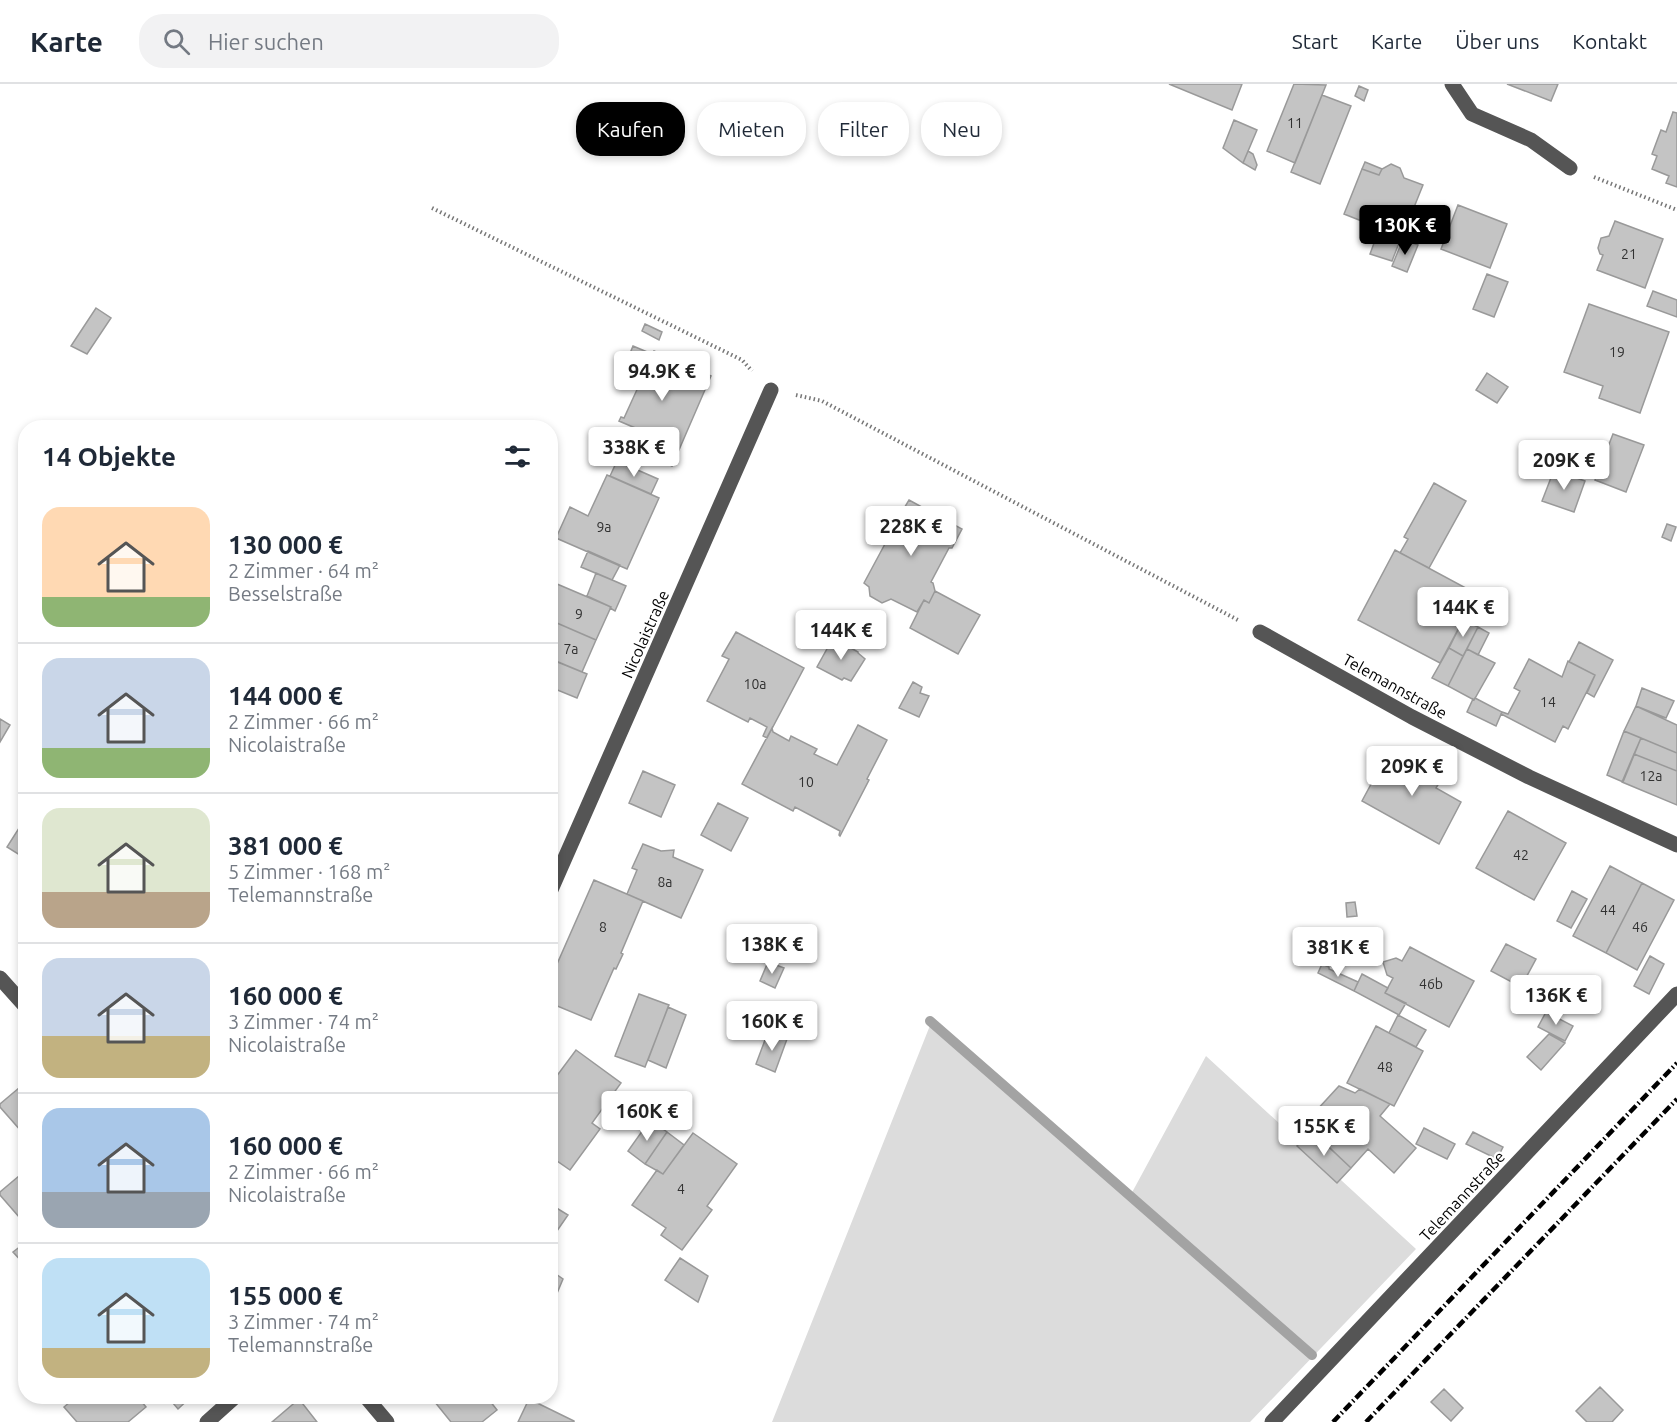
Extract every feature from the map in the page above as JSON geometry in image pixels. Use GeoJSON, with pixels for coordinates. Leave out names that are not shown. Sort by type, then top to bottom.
{"type":"FeatureCollection","features":[{"type":"Feature","properties":{"kind":"street"},"geometry":{"type":"LineString","coordinates":[[1452,84],[1472,114],[1531,140],[1570,168]]}},
{"type":"Feature","properties":{"kind":"street","name":"Nicolaistraße"},"geometry":{"type":"LineString","coordinates":[[558,874],[771,390]]}},
{"type":"Feature","properties":{"kind":"street","name":"Telemannstraße"},"geometry":{"type":"LineString","coordinates":[[1260,632],[1412,717],[1529,777],[1677,845]]}},
{"type":"Feature","properties":{"kind":"street"},"geometry":{"type":"LineString","coordinates":[[0,978],[18,998]]}},
{"type":"Feature","properties":{"kind":"street","name":"Telemannstraße"},"geometry":{"type":"LineString","coordinates":[[1272,1422],[1677,994]]}},
{"type":"Feature","properties":{"kind":"street"},"geometry":{"type":"LineString","coordinates":[[207,1422],[227,1404]]}},
{"type":"Feature","properties":{"kind":"street"},"geometry":{"type":"LineString","coordinates":[[372,1404],[387,1422]]}},
{"type":"Feature","properties":{"kind":"path"},"geometry":{"type":"LineString","coordinates":[[1570,168],[1677,210]]}},
{"type":"Feature","properties":{"kind":"path"},"geometry":{"type":"LineString","coordinates":[[432,208],[742,360],[771,390],[822,401],[1260,632]]}},
{"type":"Feature","properties":{"kind":"shaded area"},"geometry":{"type":"Polygon","coordinates":[[[931,1023],[1129,1198],[1206,1056],[1416,1249],[1250,1422],[772,1422],[931,1023]]]}},
{"type":"Feature","properties":{"kind":"building"},"geometry":{"type":"Polygon","coordinates":[[[1169,84],[1242,84],[1232,110],[1169,84]]]}},
{"type":"Feature","properties":{"kind":"building"},"geometry":{"type":"Polygon","coordinates":[[[1294,84],[1326,85],[1295,163],[1267,151],[1294,84]]]}},
{"type":"Feature","properties":{"kind":"building"},"geometry":{"type":"Polygon","coordinates":[[[1507,84],[1558,84],[1551,101],[1507,84]]]}},
{"type":"Feature","properties":{"kind":"building"},"geometry":{"type":"Polygon","coordinates":[[[1359,86],[1368,90],[1364,101],[1355,96],[1359,86]]]}},
{"type":"Feature","properties":{"kind":"building"},"geometry":{"type":"Polygon","coordinates":[[[1322,95],[1351,106],[1320,184],[1291,172],[1322,95]]]}},
{"type":"Feature","properties":{"kind":"building"},"geometry":{"type":"Polygon","coordinates":[[[1673,112],[1677,113],[1677,187],[1666,183],[1669,176],[1652,169],[1657,156],[1652,154],[1661,130],[1666,132],[1673,112]]]}},
{"type":"Feature","properties":{"kind":"building"},"geometry":{"type":"Polygon","coordinates":[[[1234,120],[1257,130],[1243,163],[1223,148],[1234,120]]]}},
{"type":"Feature","properties":{"kind":"building"},"geometry":{"type":"Polygon","coordinates":[[[1248,151],[1253,154],[1257,165],[1255,170],[1243,163],[1248,151]]]}},
{"type":"Feature","properties":{"kind":"building"},"geometry":{"type":"Polygon","coordinates":[[[1365,162],[1382,169],[1379,175],[1362,169],[1365,162]]]}},
{"type":"Feature","properties":{"kind":"building"},"geometry":{"type":"Polygon","coordinates":[[[1391,164],[1400,168],[1404,178],[1423,185],[1402,237],[1344,214],[1362,169],[1379,175],[1382,169],[1391,164]]]}},
{"type":"Feature","properties":{"kind":"building"},"geometry":{"type":"Polygon","coordinates":[[[1458,205],[1507,224],[1490,268],[1441,249],[1458,205]]]}},
{"type":"Feature","properties":{"kind":"building"},"geometry":{"type":"Polygon","coordinates":[[[1615,221],[1663,239],[1645,288],[1597,270],[1603,255],[1600,254],[1598,248],[1601,238],[1609,236],[1615,221]]]}},
{"type":"Feature","properties":{"kind":"building"},"geometry":{"type":"Polygon","coordinates":[[[1377,235],[1399,243],[1392,261],[1370,254],[1377,235]]]}},
{"type":"Feature","properties":{"kind":"building"},"geometry":{"type":"Polygon","coordinates":[[[1403,239],[1418,245],[1407,272],[1392,266],[1403,239]]]}},
{"type":"Feature","properties":{"kind":"building"},"geometry":{"type":"Polygon","coordinates":[[[1487,274],[1508,282],[1494,317],[1473,309],[1487,274]]]}},
{"type":"Feature","properties":{"kind":"building"},"geometry":{"type":"Polygon","coordinates":[[[1653,291],[1677,300],[1677,317],[1647,306],[1653,291]]]}},
{"type":"Feature","properties":{"kind":"building"},"geometry":{"type":"Polygon","coordinates":[[[1589,304],[1669,332],[1640,413],[1599,398],[1603,386],[1564,372],[1589,304]]]}},
{"type":"Feature","properties":{"kind":"building"},"geometry":{"type":"Polygon","coordinates":[[[96,308],[111,318],[87,354],[71,346],[96,308]]]}},
{"type":"Feature","properties":{"kind":"building"},"geometry":{"type":"Polygon","coordinates":[[[645,324],[662,332],[659,340],[642,331],[645,324]]]}},
{"type":"Feature","properties":{"kind":"building"},"geometry":{"type":"Polygon","coordinates":[[[633,346],[652,354],[654,351],[711,376],[672,466],[632,448],[640,430],[619,421],[621,417],[624,418],[640,383],[621,375],[633,346]]]}},
{"type":"Feature","properties":{"kind":"building"},"geometry":{"type":"Polygon","coordinates":[[[1487,373],[1508,387],[1497,403],[1476,390],[1487,373]]]}},
{"type":"Feature","properties":{"kind":"building"},"geometry":{"type":"Polygon","coordinates":[[[598,431],[639,451],[632,468],[590,449],[598,431]]]}},
{"type":"Feature","properties":{"kind":"building"},"geometry":{"type":"Polygon","coordinates":[[[1613,434],[1644,445],[1626,492],[1595,480],[1613,434]]]}},
{"type":"Feature","properties":{"kind":"building"},"geometry":{"type":"Polygon","coordinates":[[[617,461],[658,479],[651,494],[610,476],[617,461]]]}},
{"type":"Feature","properties":{"kind":"building"},"geometry":{"type":"Polygon","coordinates":[[[1554,470],[1585,481],[1574,512],[1542,501],[1554,470]]]}},
{"type":"Feature","properties":{"kind":"building"},"geometry":{"type":"Polygon","coordinates":[[[607,475],[659,498],[627,569],[558,539],[558,534],[570,507],[588,516],[607,475]]]}},
{"type":"Feature","properties":{"kind":"building"},"geometry":{"type":"Polygon","coordinates":[[[1434,483],[1466,501],[1429,568],[1400,553],[1408,539],[1404,537],[1434,483]]]}},
{"type":"Feature","properties":{"kind":"building"},"geometry":{"type":"Polygon","coordinates":[[[909,500],[962,529],[931,582],[935,591],[929,603],[924,600],[917,612],[891,599],[882,603],[870,596],[869,587],[864,583],[886,542],[881,533],[888,521],[897,520],[909,500]]]}},
{"type":"Feature","properties":{"kind":"building"},"geometry":{"type":"Polygon","coordinates":[[[1667,524],[1676,527],[1671,541],[1662,537],[1667,524]]]}},
{"type":"Feature","properties":{"kind":"building"},"geometry":{"type":"Polygon","coordinates":[[[1395,550],[1477,594],[1440,663],[1358,620],[1395,550]]]}},
{"type":"Feature","properties":{"kind":"building"},"geometry":{"type":"Polygon","coordinates":[[[588,551],[620,565],[612,580],[581,567],[588,551]]]}},
{"type":"Feature","properties":{"kind":"building"},"geometry":{"type":"Polygon","coordinates":[[[596,573],[626,586],[615,611],[587,596],[596,573]]]}},
{"type":"Feature","properties":{"kind":"building"},"geometry":{"type":"Polygon","coordinates":[[[558,584],[611,607],[596,640],[558,623],[558,584]]]}},
{"type":"Feature","properties":{"kind":"building"},"geometry":{"type":"Polygon","coordinates":[[[935,591],[980,615],[958,654],[910,628],[924,600],[929,603],[935,591]]]}},
{"type":"Feature","properties":{"kind":"building"},"geometry":{"type":"Polygon","coordinates":[[[1463,620],[1478,627],[1463,656],[1449,648],[1463,620]]]}},
{"type":"Feature","properties":{"kind":"building"},"geometry":{"type":"Polygon","coordinates":[[[558,623],[596,640],[582,672],[558,662],[558,623]]]}},
{"type":"Feature","properties":{"kind":"building"},"geometry":{"type":"Polygon","coordinates":[[[1478,627],[1489,633],[1478,655],[1467,649],[1478,627]]]}},
{"type":"Feature","properties":{"kind":"building"},"geometry":{"type":"Polygon","coordinates":[[[736,632],[804,668],[767,738],[763,736],[767,727],[750,718],[748,722],[707,701],[729,659],[722,656],[736,632]]]}},
{"type":"Feature","properties":{"kind":"building"},"geometry":{"type":"Polygon","coordinates":[[[833,638],[858,652],[865,659],[851,681],[844,678],[842,680],[817,667],[833,638]]]}},
{"type":"Feature","properties":{"kind":"building"},"geometry":{"type":"Polygon","coordinates":[[[1579,642],[1613,660],[1594,697],[1587,693],[1595,675],[1569,662],[1579,642]]]}},
{"type":"Feature","properties":{"kind":"building"},"geometry":{"type":"Polygon","coordinates":[[[1449,648],[1463,656],[1448,686],[1432,678],[1449,648]]]}},
{"type":"Feature","properties":{"kind":"building"},"geometry":{"type":"Polygon","coordinates":[[[1467,649],[1495,663],[1474,700],[1448,686],[1467,649]]]}},
{"type":"Feature","properties":{"kind":"building"},"geometry":{"type":"Polygon","coordinates":[[[1529,659],[1562,677],[1568,661],[1595,675],[1568,729],[1563,726],[1555,742],[1501,714],[1502,712],[1508,714],[1520,691],[1514,688],[1529,659]]]}},
{"type":"Feature","properties":{"kind":"building"},"geometry":{"type":"Polygon","coordinates":[[[558,662],[587,674],[577,698],[558,690],[558,662]]]}},
{"type":"Feature","properties":{"kind":"building"},"geometry":{"type":"Polygon","coordinates":[[[913,682],[922,687],[920,693],[929,696],[919,717],[899,708],[913,682]]]}},
{"type":"Feature","properties":{"kind":"building"},"geometry":{"type":"Polygon","coordinates":[[[1642,688],[1674,701],[1666,718],[1636,706],[1642,688]]]}},
{"type":"Feature","properties":{"kind":"building"},"geometry":{"type":"Polygon","coordinates":[[[1475,698],[1502,712],[1496,726],[1467,712],[1475,698]]]}},
{"type":"Feature","properties":{"kind":"building"},"geometry":{"type":"Polygon","coordinates":[[[1636,706],[1677,725],[1677,753],[1624,731],[1636,706]]]}},
{"type":"Feature","properties":{"kind":"building"},"geometry":{"type":"Polygon","coordinates":[[[0,719],[10,725],[0,742],[0,719]]]}},
{"type":"Feature","properties":{"kind":"building"},"geometry":{"type":"Polygon","coordinates":[[[858,725],[887,740],[840,836],[840,831],[795,807],[793,811],[742,784],[772,728],[773,732],[789,741],[791,736],[817,749],[814,754],[837,765],[858,725]]]}},
{"type":"Feature","properties":{"kind":"building"},"geometry":{"type":"Polygon","coordinates":[[[1624,731],[1641,738],[1623,782],[1607,775],[1624,731]]]}},
{"type":"Feature","properties":{"kind":"building"},"geometry":{"type":"Polygon","coordinates":[[[1641,738],[1677,753],[1677,771],[1634,754],[1641,738]]]}},
{"type":"Feature","properties":{"kind":"building"},"geometry":{"type":"Polygon","coordinates":[[[1390,749],[1442,778],[1436,788],[1461,802],[1439,844],[1362,801],[1390,749]]]}},
{"type":"Feature","properties":{"kind":"building"},"geometry":{"type":"Polygon","coordinates":[[[1634,754],[1677,771],[1677,805],[1622,782],[1634,754]]]}},
{"type":"Feature","properties":{"kind":"building"},"geometry":{"type":"Polygon","coordinates":[[[643,771],[675,785],[661,817],[629,803],[643,771]]]}},
{"type":"Feature","properties":{"kind":"building"},"geometry":{"type":"Polygon","coordinates":[[[718,803],[748,818],[731,851],[701,835],[718,803]]]}},
{"type":"Feature","properties":{"kind":"building"},"geometry":{"type":"Polygon","coordinates":[[[1508,811],[1566,843],[1534,900],[1476,868],[1508,811]]]}},
{"type":"Feature","properties":{"kind":"building"},"geometry":{"type":"Polygon","coordinates":[[[18,830],[18,854],[7,847],[18,830]]]}},
{"type":"Feature","properties":{"kind":"building"},"geometry":{"type":"Polygon","coordinates":[[[643,844],[661,851],[674,850],[673,857],[703,870],[681,918],[627,894],[637,870],[632,868],[643,844]]]}},
{"type":"Feature","properties":{"kind":"building"},"geometry":{"type":"Polygon","coordinates":[[[1610,866],[1642,883],[1606,953],[1573,936],[1610,866]]]}},
{"type":"Feature","properties":{"kind":"building"},"geometry":{"type":"Polygon","coordinates":[[[594,880],[643,901],[621,953],[623,954],[616,969],[614,968],[591,1020],[558,1006],[558,962],[594,880]]]}},
{"type":"Feature","properties":{"kind":"building"},"geometry":{"type":"Polygon","coordinates":[[[1642,883],[1674,900],[1637,970],[1606,953],[1642,883]]]}},
{"type":"Feature","properties":{"kind":"building"},"geometry":{"type":"Polygon","coordinates":[[[1572,891],[1587,899],[1571,928],[1557,921],[1572,891]]]}},
{"type":"Feature","properties":{"kind":"building"},"geometry":{"type":"Polygon","coordinates":[[[1355,902],[1357,916],[1347,917],[1346,903],[1355,902]]]}},
{"type":"Feature","properties":{"kind":"building"},"geometry":{"type":"Polygon","coordinates":[[[1506,944],[1536,959],[1521,987],[1491,971],[1506,944]]]}},
{"type":"Feature","properties":{"kind":"building"},"geometry":{"type":"Polygon","coordinates":[[[1410,947],[1474,981],[1449,1027],[1385,993],[1393,978],[1387,975],[1383,962],[1396,958],[1402,961],[1410,947]]]}},
{"type":"Feature","properties":{"kind":"building"},"geometry":{"type":"Polygon","coordinates":[[[1650,956],[1664,964],[1649,994],[1634,986],[1650,956]]]}},
{"type":"Feature","properties":{"kind":"building"},"geometry":{"type":"Polygon","coordinates":[[[768,962],[784,968],[775,988],[760,981],[768,962]]]}},
{"type":"Feature","properties":{"kind":"building"},"geometry":{"type":"Polygon","coordinates":[[[1322,964],[1358,982],[1354,991],[1318,973],[1322,964]]]}},
{"type":"Feature","properties":{"kind":"building"},"geometry":{"type":"Polygon","coordinates":[[[1362,974],[1388,988],[1385,993],[1406,1003],[1399,1015],[1354,991],[1362,974]]]}},
{"type":"Feature","properties":{"kind":"building"},"geometry":{"type":"Polygon","coordinates":[[[639,994],[669,1005],[645,1067],[615,1056],[639,994]]]}},
{"type":"Feature","properties":{"kind":"building"},"geometry":{"type":"Polygon","coordinates":[[[668,1007],[686,1015],[666,1068],[648,1060],[668,1007]]]}},
{"type":"Feature","properties":{"kind":"building"},"geometry":{"type":"Polygon","coordinates":[[[1546,1012],[1573,1026],[1565,1041],[1538,1027],[1546,1012]]]}},
{"type":"Feature","properties":{"kind":"building"},"geometry":{"type":"Polygon","coordinates":[[[1398,1015],[1426,1030],[1416,1047],[1389,1033],[1398,1015]]]}},
{"type":"Feature","properties":{"kind":"building"},"geometry":{"type":"Polygon","coordinates":[[[1376,1026],[1423,1051],[1394,1106],[1347,1083],[1376,1026]]]}},
{"type":"Feature","properties":{"kind":"building"},"geometry":{"type":"Polygon","coordinates":[[[768,1032],[787,1039],[775,1072],[756,1064],[768,1032]]]}},
{"type":"Feature","properties":{"kind":"building"},"geometry":{"type":"Polygon","coordinates":[[[1549,1034],[1565,1043],[1541,1070],[1527,1057],[1549,1034]]]}},
{"type":"Feature","properties":{"kind":"building"},"geometry":{"type":"Polygon","coordinates":[[[576,1050],[621,1083],[592,1123],[600,1129],[570,1170],[558,1162],[558,1074],[576,1050]]]}},
{"type":"Feature","properties":{"kind":"building"},"geometry":{"type":"Polygon","coordinates":[[[1339,1086],[1355,1093],[1360,1089],[1390,1104],[1380,1116],[1416,1148],[1394,1173],[1368,1149],[1351,1168],[1304,1124],[1339,1086]]]}},
{"type":"Feature","properties":{"kind":"building"},"geometry":{"type":"Polygon","coordinates":[[[18,1089],[18,1128],[0,1107],[0,1104],[18,1089]]]}},
{"type":"Feature","properties":{"kind":"building"},"geometry":{"type":"Polygon","coordinates":[[[650,1120],[667,1132],[645,1164],[628,1151],[650,1120]]]}},
{"type":"Feature","properties":{"kind":"building"},"geometry":{"type":"Polygon","coordinates":[[[1424,1128],[1455,1144],[1447,1159],[1416,1144],[1424,1128]]]}},
{"type":"Feature","properties":{"kind":"building"},"geometry":{"type":"Polygon","coordinates":[[[1311,1130],[1351,1168],[1337,1183],[1297,1146],[1311,1130]]]}},
{"type":"Feature","properties":{"kind":"building"},"geometry":{"type":"Polygon","coordinates":[[[667,1132],[684,1145],[663,1174],[645,1164],[667,1132]]]}},
{"type":"Feature","properties":{"kind":"building"},"geometry":{"type":"Polygon","coordinates":[[[1473,1132],[1503,1147],[1497,1159],[1466,1144],[1473,1132]]]}},
{"type":"Feature","properties":{"kind":"building"},"geometry":{"type":"Polygon","coordinates":[[[693,1133],[737,1164],[707,1206],[712,1210],[682,1250],[661,1235],[666,1228],[632,1205],[657,1170],[663,1174],[693,1133]]]}},
{"type":"Feature","properties":{"kind":"building"},"geometry":{"type":"Polygon","coordinates":[[[18,1177],[18,1216],[0,1195],[0,1192],[18,1177]]]}},
{"type":"Feature","properties":{"kind":"building"},"geometry":{"type":"Polygon","coordinates":[[[558,1209],[568,1215],[558,1229],[558,1209]]]}},
{"type":"Feature","properties":{"kind":"building"},"geometry":{"type":"Polygon","coordinates":[[[18,1248],[18,1257],[13,1252],[18,1248]]]}},
{"type":"Feature","properties":{"kind":"building"},"geometry":{"type":"Polygon","coordinates":[[[680,1258],[708,1276],[698,1302],[665,1280],[680,1258]]]}},
{"type":"Feature","properties":{"kind":"building"},"geometry":{"type":"Polygon","coordinates":[[[558,1276],[563,1279],[558,1291],[558,1276]]]}},
{"type":"Feature","properties":{"kind":"building"},"geometry":{"type":"Polygon","coordinates":[[[1600,1387],[1623,1410],[1612,1422],[1587,1422],[1576,1411],[1600,1387]]]}},
{"type":"Feature","properties":{"kind":"building"},"geometry":{"type":"Polygon","coordinates":[[[1444,1389],[1463,1408],[1451,1421],[1431,1402],[1444,1389]]]}},
{"type":"Feature","properties":{"kind":"building"},"geometry":{"type":"Polygon","coordinates":[[[68,1404],[144,1404],[146,1407],[128,1422],[77,1422],[64,1407],[68,1404]]]}},
{"type":"Feature","properties":{"kind":"building"},"geometry":{"type":"Polygon","coordinates":[[[174,1404],[183,1404],[178,1409],[174,1404]]]}},
{"type":"Feature","properties":{"kind":"building"},"geometry":{"type":"Polygon","coordinates":[[[293,1404],[303,1404],[317,1422],[272,1422],[293,1404]]]}},
{"type":"Feature","properties":{"kind":"building"},"geometry":{"type":"Polygon","coordinates":[[[436,1404],[492,1404],[497,1410],[482,1422],[451,1422],[436,1404]]]}},
{"type":"Feature","properties":{"kind":"building"},"geometry":{"type":"Polygon","coordinates":[[[527,1404],[539,1404],[574,1421],[574,1422],[518,1422],[527,1404]]]}},
{"type":"Feature","properties":{"kind":"waterway"},"geometry":{"type":"LineString","coordinates":[[930,1021],[1312,1355]]}},
{"type":"Feature","properties":{"kind":"railway"},"geometry":{"type":"LineString","coordinates":[[1333,1422],[1677,1063]]}},
{"type":"Feature","properties":{"kind":"railway"},"geometry":{"type":"LineString","coordinates":[[1366,1422],[1677,1099]]}}]}
